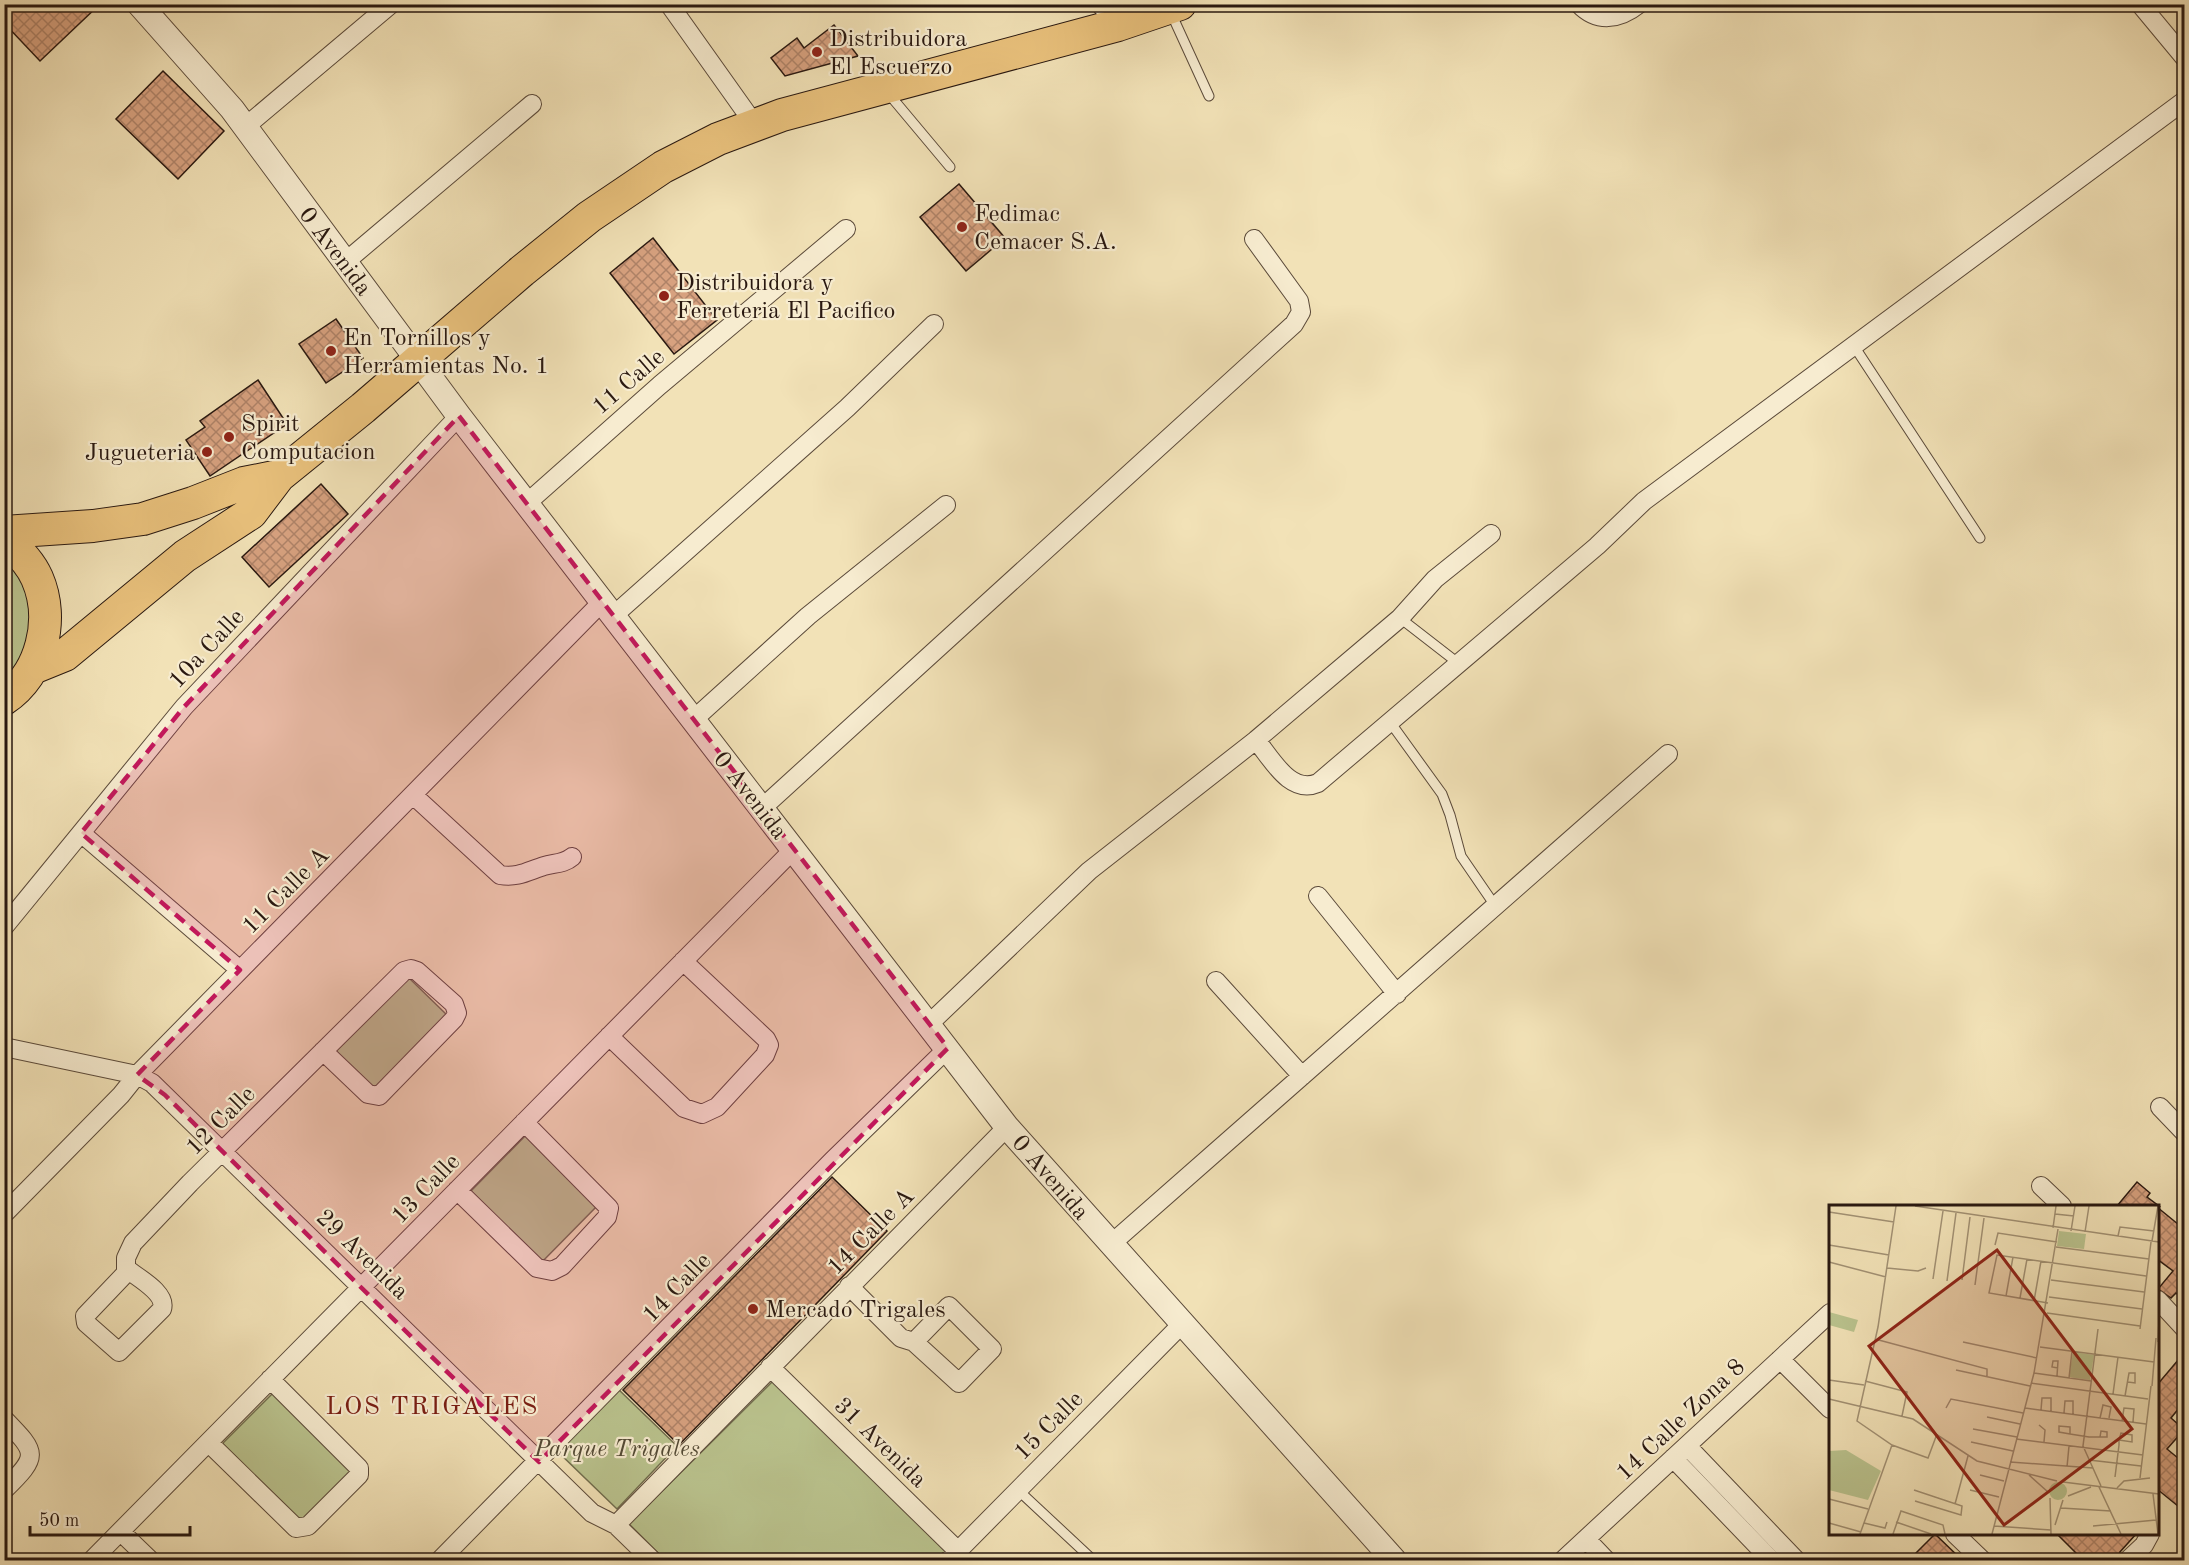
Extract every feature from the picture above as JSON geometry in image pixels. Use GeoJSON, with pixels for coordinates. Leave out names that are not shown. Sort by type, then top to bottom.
{"type":"FeatureCollection","features":[{"type":"Feature","properties":{"kind":"highway"},"geometry":{"type":"LineString","coordinates":[[33,668],[65,655],[185,556],[251,513],[279,476],[530,265],[613,199],[684,155],[755,125],[1109,15],[1174,7]]}},
{"type":"Feature","properties":{"kind":"highway"},"geometry":{"type":"LineString","coordinates":[[4,532],[84,527],[143,519],[244,483],[279,476]]}},
{"type":"Feature","properties":{"kind":"highway"},"geometry":{"type":"LineString","coordinates":[[4,539],[21,552],[37,578],[45,608],[44,639],[33,668],[14,693],[4,699]]}},
{"type":"Feature","properties":{"kind":"street","name":"0 Avenida"},"geometry":{"type":"LineString","coordinates":[[139,4],[232,109],[459,416],[761,809],[930,1023],[1007,1127],[1394,1560]]}},
{"type":"Feature","properties":{"kind":"street"},"geometry":{"type":"LineString","coordinates":[[245,128],[391,4]]}},
{"type":"Feature","properties":{"kind":"street"},"geometry":{"type":"LineString","coordinates":[[669,4],[755,125]]}},
{"type":"Feature","properties":{"kind":"street"},"geometry":{"type":"LineString","coordinates":[[1579,4],[1597,17],[1608,19],[1639,4]]}},
{"type":"Feature","properties":{"kind":"street"},"geometry":{"type":"LineString","coordinates":[[2140,4],[2184,57]]}},
{"type":"Feature","properties":{"kind":"street"},"geometry":{"type":"LineString","coordinates":[[1256,740],[1294,784],[1309,787],[1327,776],[1597,546],[1644,501],[2184,101]]}},
{"type":"Feature","properties":{"kind":"street"},"geometry":{"type":"LineString","coordinates":[[344,263],[532,104]]}},
{"type":"Feature","properties":{"kind":"street","name":"11 Calle"},"geometry":{"type":"LineString","coordinates":[[527,503],[660,385],[846,229]]}},
{"type":"Feature","properties":{"kind":"street"},"geometry":{"type":"LineString","coordinates":[[761,809],[1293,324],[1301,312],[1299,301],[1254,239]]}},
{"type":"Feature","properties":{"kind":"street","name":"11 Calle A"},"geometry":{"type":"LineString","coordinates":[[4,1214],[121,1095],[137,1075],[413,795],[607,609],[847,408],[934,324]]}},
{"type":"Feature","properties":{"kind":"street","name":"10a Calle"},"geometry":{"type":"LineString","coordinates":[[4,927],[184,707],[459,416]]}},
{"type":"Feature","properties":{"kind":"street"},"geometry":{"type":"LineString","coordinates":[[693,720],[808,616],[945,505]]}},
{"type":"Feature","properties":{"kind":"street"},"geometry":{"type":"LineString","coordinates":[[930,1023],[1089,871],[1256,740],[1400,618],[1435,579],[1491,534]]}},
{"type":"Feature","properties":{"kind":"street"},"geometry":{"type":"LineString","coordinates":[[1111,1244],[1668,754]]}},
{"type":"Feature","properties":{"kind":"street"},"geometry":{"type":"LineString","coordinates":[[413,795],[492,870],[510,877],[572,857]]}},
{"type":"Feature","properties":{"kind":"street"},"geometry":{"type":"LineString","coordinates":[[81,832],[240,970]]}},
{"type":"Feature","properties":{"kind":"street","name":"13 Calle"},"geometry":{"type":"LineString","coordinates":[[92,1560],[793,850]]}},
{"type":"Feature","properties":{"kind":"street"},"geometry":{"type":"LineString","coordinates":[[1318,896],[1397,994]]}},
{"type":"Feature","properties":{"kind":"street"},"geometry":{"type":"LineString","coordinates":[[609,1036],[684,1108],[702,1114],[721,1103],[765,1055],[769,1045],[766,1039],[683,961]]}},
{"type":"Feature","properties":{"kind":"street","name":"12 Calle"},"geometry":{"type":"LineString","coordinates":[[127,1269],[84,1318],[119,1352],[162,1309],[164,1303],[161,1296],[127,1269],[126,1258],[133,1243],[323,1051],[400,975],[411,969],[425,978],[454,1004],[457,1010],[454,1019],[382,1095],[368,1094],[323,1051]]}},
{"type":"Feature","properties":{"kind":"street"},"geometry":{"type":"LineString","coordinates":[[1216,981],[1302,1076]]}},
{"type":"Feature","properties":{"kind":"street","name":"14 Calle"},"geometry":{"type":"LineString","coordinates":[[440,1560],[539,1462],[833,1160],[948,1047]]}},
{"type":"Feature","properties":{"kind":"street","name":"29 Avenida"},"geometry":{"type":"LineString","coordinates":[[6,1049],[137,1075],[165,1095],[592,1513],[616,1525],[652,1560]]}},
{"type":"Feature","properties":{"kind":"street"},"geometry":{"type":"LineString","coordinates":[[2160,1107],[2184,1132]]}},
{"type":"Feature","properties":{"kind":"street"},"geometry":{"type":"LineString","coordinates":[[457,1190],[532,1264],[546,1270],[562,1266],[608,1217],[608,1206],[524,1122]]}},
{"type":"Feature","properties":{"kind":"street","name":"14 Calle A"},"geometry":{"type":"LineString","coordinates":[[616,1525],[1007,1127]]}},
{"type":"Feature","properties":{"kind":"street"},"geometry":{"type":"LineString","coordinates":[[2041,1186],[2061,1205]]}},
{"type":"Feature","properties":{"kind":"street"},"geometry":{"type":"LineString","coordinates":[[849,1286],[901,1338],[914,1342],[959,1383],[992,1349],[949,1306],[914,1342]]}},
{"type":"Feature","properties":{"kind":"street"},"geometry":{"type":"LineString","coordinates":[[2159,1302],[2184,1328]]}},
{"type":"Feature","properties":{"kind":"street","name":"14 Calle Zona 8"},"geometry":{"type":"LineString","coordinates":[[1576,1553],[1673,1458],[1829,1313]]}},
{"type":"Feature","properties":{"kind":"street","name":"15 Calle"},"geometry":{"type":"LineString","coordinates":[[953,1556],[1182,1324]]}},
{"type":"Feature","properties":{"kind":"street"},"geometry":{"type":"LineString","coordinates":[[1780,1359],[1829,1408]]}},
{"type":"Feature","properties":{"kind":"street","name":"31 Avenida"},"geometry":{"type":"LineString","coordinates":[[770,1367],[953,1556]]}},
{"type":"Feature","properties":{"kind":"street"},"geometry":{"type":"LineString","coordinates":[[209,1443],[290,1525],[302,1529],[309,1526],[359,1475],[360,1468],[270,1378]]}},
{"type":"Feature","properties":{"kind":"street"},"geometry":{"type":"LineString","coordinates":[[4,1419],[26,1442],[31,1454],[29,1462],[4,1491]]}},
{"type":"Feature","properties":{"kind":"street"},"geometry":{"type":"LineString","coordinates":[[1687,1446],[1796,1560]]}},
{"type":"Feature","properties":{"kind":"street"},"geometry":{"type":"LineString","coordinates":[[1673,1458],[1771,1560]]}},
{"type":"Feature","properties":{"kind":"street"},"geometry":{"type":"LineString","coordinates":[[121,1532],[150,1560]]}},
{"type":"Feature","properties":{"kind":"street"},"geometry":{"type":"LineString","coordinates":[[1957,1535],[1982,1560]]}},
{"type":"Feature","properties":{"kind":"street"},"geometry":{"type":"LineString","coordinates":[[2128,1560],[2144,1545],[2149,1535]]}},
{"type":"Feature","properties":{"kind":"street"},"geometry":{"type":"LineString","coordinates":[[1576,1553],[1606,1560]]}},
{"type":"Feature","properties":{"kind":"lane"},"geometry":{"type":"LineString","coordinates":[[1174,7],[1209,96]]}},
{"type":"Feature","properties":{"kind":"lane"},"geometry":{"type":"LineString","coordinates":[[882,87],[950,167]]}},
{"type":"Feature","properties":{"kind":"lane"},"geometry":{"type":"LineString","coordinates":[[1854,346],[1980,538]]}},
{"type":"Feature","properties":{"kind":"lane"},"geometry":{"type":"LineString","coordinates":[[1400,618],[1458,663]]}},
{"type":"Feature","properties":{"kind":"lane"},"geometry":{"type":"LineString","coordinates":[[1390,722],[1442,794],[1461,856],[1496,907]]}},
{"type":"Feature","properties":{"kind":"lane"},"geometry":{"type":"LineString","coordinates":[[1018,1490],[1093,1560]]}},
{"type":"Feature","properties":{"kind":"highlighted area"},"geometry":{"type":"Polygon","coordinates":[[[459,416],[948,1048],[539,1462],[165,1095],[137,1075],[240,970],[81,833],[184,707],[459,416]]]}},
{"type":"Feature","properties":{"kind":"green space"},"geometry":{"type":"Polygon","coordinates":[[[5,551],[34,597],[30,652],[5,685],[5,551]]]}},
{"type":"Feature","properties":{"kind":"green space"},"geometry":{"type":"Polygon","coordinates":[[[407,976],[448,1016],[375,1092],[334,1052],[407,976]]]}},
{"type":"Feature","properties":{"kind":"green space"},"geometry":{"type":"Polygon","coordinates":[[[527,1134],[599,1204],[540,1264],[468,1194],[527,1134]]]}},
{"type":"Feature","properties":{"kind":"green space"},"geometry":{"type":"Polygon","coordinates":[[[775,1379],[948,1553],[940,1560],[665,1560],[629,1524],[775,1379]]]}},
{"type":"Feature","properties":{"kind":"green space","name":"Parque Trigales"},"geometry":{"type":"Polygon","coordinates":[[[617,1388],[677,1446],[617,1509],[556,1450],[617,1388]]]}},
{"type":"Feature","properties":{"kind":"green space"},"geometry":{"type":"Polygon","coordinates":[[[275,1391],[356,1471],[303,1525],[222,1444],[275,1391]]]}},
{"type":"Feature","properties":{"kind":"building"},"geometry":{"type":"Polygon","coordinates":[[[4,4],[100,4],[40,61],[4,23],[4,4]]]}},
{"type":"Feature","properties":{"kind":"building","name":"Distribuidora El Escuerzo"},"geometry":{"type":"Polygon","coordinates":[[[834,25],[858,56],[785,76],[771,58],[797,38],[804,48],[834,25]]]}},
{"type":"Feature","properties":{"kind":"building"},"geometry":{"type":"Polygon","coordinates":[[[163,71],[224,131],[178,179],[116,119],[163,71]]]}},
{"type":"Feature","properties":{"kind":"building","name":"Fedimac Cemacer S.A."},"geometry":{"type":"Polygon","coordinates":[[[959,184],[1005,238],[966,271],[920,217],[959,184]]]}},
{"type":"Feature","properties":{"kind":"building","name":"Distribuidora y Ferreteria El Pacifico"},"geometry":{"type":"Polygon","coordinates":[[[653,238],[717,320],[674,354],[610,273],[653,238]]]}},
{"type":"Feature","properties":{"kind":"building","name":"En Tornillos y Herramientas No. 1"},"geometry":{"type":"Polygon","coordinates":[[[336,319],[363,358],[326,383],[299,344],[336,319]]]}},
{"type":"Feature","properties":{"kind":"building"},"geometry":{"type":"Polygon","coordinates":[[[258,380],[287,424],[210,476],[186,440],[205,427],[200,421],[258,380]]]}},
{"type":"Feature","properties":{"kind":"building"},"geometry":{"type":"Polygon","coordinates":[[[321,484],[348,514],[269,587],[242,557],[321,484]]]}},
{"type":"Feature","properties":{"kind":"building","name":"Mercado Trigales"},"geometry":{"type":"Polygon","coordinates":[[[832,1177],[887,1231],[679,1445],[623,1390],[832,1177]]]}},
{"type":"Feature","properties":{"kind":"building"},"geometry":{"type":"Polygon","coordinates":[[[2137,1182],[2150,1193],[2147,1197],[2158,1205],[2118,1205],[2137,1182]]]}},
{"type":"Feature","properties":{"kind":"building"},"geometry":{"type":"Polygon","coordinates":[[[2159,1209],[2184,1229],[2184,1300],[2176,1293],[2171,1298],[2159,1290],[2173,1271],[2159,1260],[2159,1209]]]}},
{"type":"Feature","properties":{"kind":"building"},"geometry":{"type":"Polygon","coordinates":[[[2184,1353],[2184,1402],[2171,1418],[2180,1426],[2178,1429],[2182,1432],[2167,1449],[2184,1463],[2184,1511],[2159,1491],[2159,1383],[2184,1353]]]}},
{"type":"Feature","properties":{"kind":"building"},"geometry":{"type":"Polygon","coordinates":[[[1936,1535],[1962,1560],[1909,1560],[1936,1535]]]}},
{"type":"Feature","properties":{"kind":"building"},"geometry":{"type":"Polygon","coordinates":[[[2058,1535],[2135,1535],[2120,1552],[2117,1560],[2083,1560],[2058,1535]]]}},
{"type":"Feature","properties":{"kind":"place","name":"Distribuidora El Escuerzo"},"geometry":{"type":"Point","coordinates":[817,52]}},
{"type":"Feature","properties":{"kind":"place","name":"Fedimac Cemacer S.A."},"geometry":{"type":"Point","coordinates":[962,227]}},
{"type":"Feature","properties":{"kind":"place","name":"Distribuidora y Ferreteria El Pacifico"},"geometry":{"type":"Point","coordinates":[664,296]}},
{"type":"Feature","properties":{"kind":"place","name":"En Tornillos y Herramientas No. 1"},"geometry":{"type":"Point","coordinates":[331,351]}},
{"type":"Feature","properties":{"kind":"place","name":"Spirit Computacion"},"geometry":{"type":"Point","coordinates":[229,437]}},
{"type":"Feature","properties":{"kind":"place","name":"Jugueteria"},"geometry":{"type":"Point","coordinates":[207,452]}},
{"type":"Feature","properties":{"kind":"place","name":"Mercado Trigales"},"geometry":{"type":"Point","coordinates":[753,1309]}},
{"type":"Feature","properties":{"kind":"district","name":"LOS TRIGALES"},"geometry":{"type":"Point","coordinates":[432,1405]}}]}
